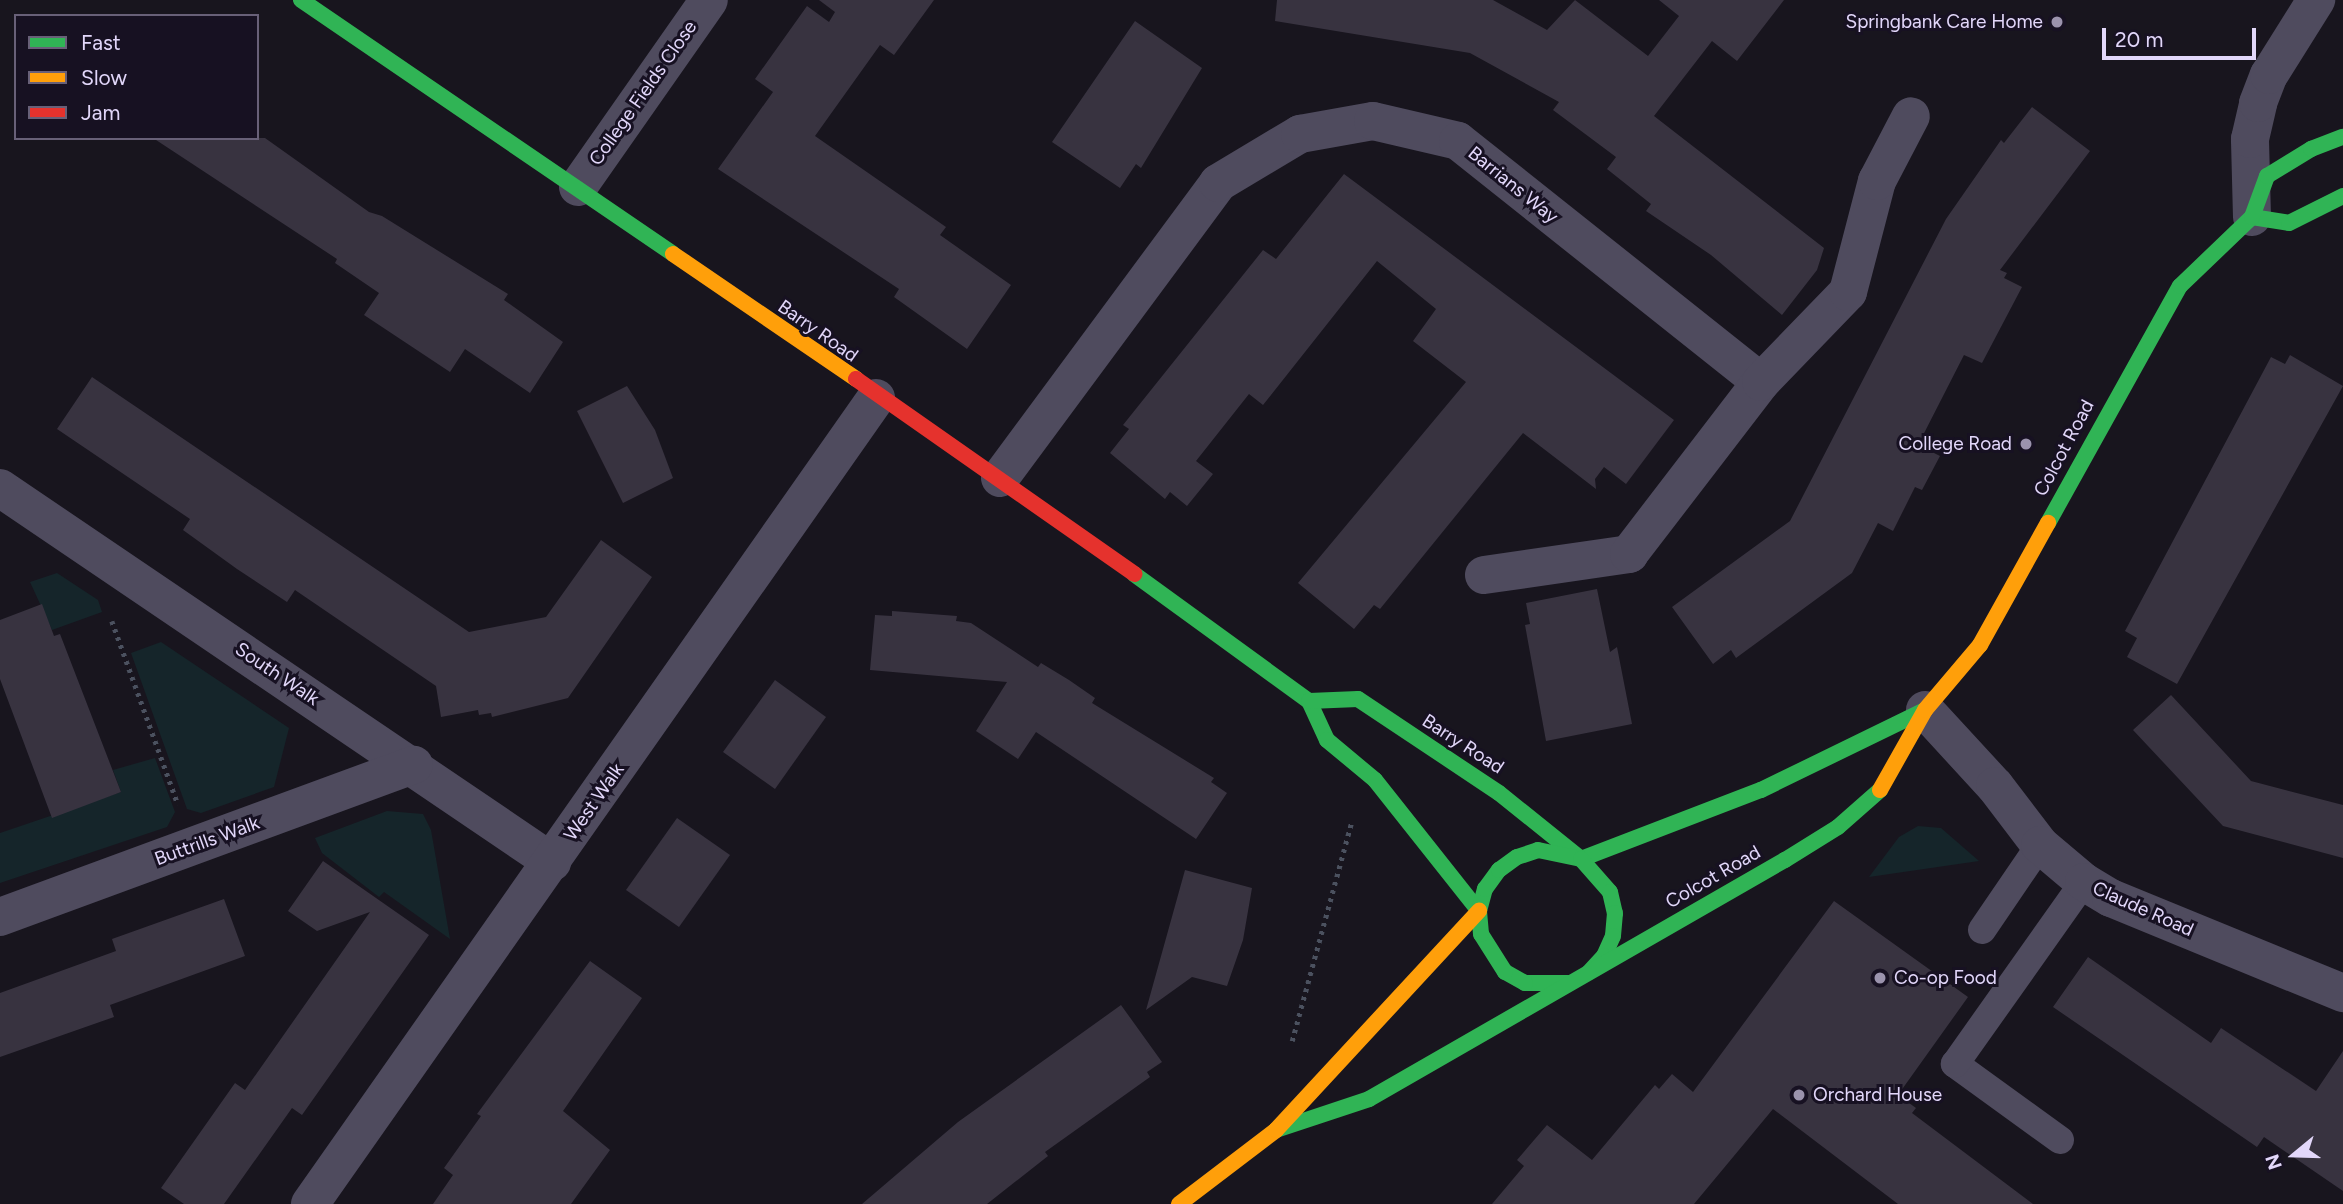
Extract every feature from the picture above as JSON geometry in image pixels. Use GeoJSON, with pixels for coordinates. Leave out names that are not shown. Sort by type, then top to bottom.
{"type":"FeatureCollection","features":[{"type":"Feature","properties":{"kind":"main road","name":"Barry Road"},"geometry":{"type":"LineString","coordinates":[[300,0],[578,187],[876,398],[1000,478],[1309,701],[1327,740],[1373,779],[1479,911]]}},
{"type":"Feature","properties":{"kind":"main road"},"geometry":{"type":"LineString","coordinates":[[2343,137],[2311,149],[2267,176],[2252,217],[2288,223],[2343,196]]}},
{"type":"Feature","properties":{"kind":"main road","name":"Colcot Road"},"geometry":{"type":"LineString","coordinates":[[1276,1130],[1369,1099],[1838,827],[1888,783],[1925,710],[1980,645],[2158,318],[2198,266],[2252,217]]}},
{"type":"Feature","properties":{"kind":"main road","name":"Barry Road"},"geometry":{"type":"LineString","coordinates":[[1309,701],[1358,699],[1499,793],[1581,859]]}},
{"type":"Feature","properties":{"kind":"main road","name":"Colcot Road"},"geometry":{"type":"LineString","coordinates":[[1569,983],[1547,986],[1525,983],[1505,972],[1490,954],[1481,934],[1479,911],[1485,889],[1499,870],[1517,857],[1538,850],[1581,859],[1761,790],[1925,710]]}},
{"type":"Feature","properties":{"kind":"main road","name":"Colcot Road"},"geometry":{"type":"LineString","coordinates":[[1581,859],[1610,892],[1615,914],[1604,956],[1589,972]]}},
{"type":"Feature","properties":{"kind":"main road","name":"Colcot Road"},"geometry":{"type":"LineString","coordinates":[[1179,1204],[1276,1130],[1479,911]]}},
{"type":"Feature","properties":{"kind":"street","name":"College Fields Close"},"geometry":{"type":"LineString","coordinates":[[578,187],[709,0]]}},
{"type":"Feature","properties":{"kind":"street"},"geometry":{"type":"LineString","coordinates":[[2252,217],[2250,139],[2258,103],[2269,75],[2316,0]]}},
{"type":"Feature","properties":{"kind":"street"},"geometry":{"type":"LineString","coordinates":[[1484,575],[1629,554],[1761,382],[1848,292],[1877,181],[1911,116]]}},
{"type":"Feature","properties":{"kind":"street","name":"Barrians Way"},"geometry":{"type":"LineString","coordinates":[[1000,478],[1218,183],[1300,134],[1373,121],[1458,141],[1761,382]]}},
{"type":"Feature","properties":{"kind":"street","name":"West Walk"},"geometry":{"type":"LineString","coordinates":[[310,1204],[876,398]]}},
{"type":"Feature","properties":{"kind":"street","name":"South Walk"},"geometry":{"type":"LineString","coordinates":[[0,488],[414,765],[552,862]]}},
{"type":"Feature","properties":{"kind":"street","name":"Claude Road"},"geometry":{"type":"LineString","coordinates":[[1925,710],[1995,786],[2040,845],[2084,883],[2111,898],[2343,993]]}},
{"type":"Feature","properties":{"kind":"street","name":"Buttrills Walk"},"geometry":{"type":"LineString","coordinates":[[0,917],[414,765]]}},
{"type":"Feature","properties":{"kind":"lane"},"geometry":{"type":"LineString","coordinates":[[1982,930],[2040,845]]}},
{"type":"Feature","properties":{"kind":"lane"},"geometry":{"type":"LineString","coordinates":[[2060,1140],[1955,1064],[2084,883]]}},
{"type":"Feature","properties":{"kind":"path"},"geometry":{"type":"LineString","coordinates":[[108,610],[193,846]]}},
{"type":"Feature","properties":{"kind":"path"},"geometry":{"type":"LineString","coordinates":[[1309,1093],[1288,1057],[1347,832],[1373,779]]}},
{"type":"Feature","properties":{"kind":"shaded area"},"geometry":{"type":"Polygon","coordinates":[[[57,573],[98,600],[102,612],[52,630],[30,582],[57,573]]]}},
{"type":"Feature","properties":{"kind":"shaded area"},"geometry":{"type":"Polygon","coordinates":[[[161,642],[289,728],[274,787],[201,813],[187,809],[131,653],[161,642]]]}},
{"type":"Feature","properties":{"kind":"shaded area"},"geometry":{"type":"Polygon","coordinates":[[[155,758],[175,812],[167,827],[0,883],[0,833],[121,792],[113,770],[155,758]]]}},
{"type":"Feature","properties":{"kind":"shaded area"},"geometry":{"type":"Polygon","coordinates":[[[387,811],[423,814],[431,830],[450,939],[384,892],[379,897],[322,853],[315,838],[387,811]]]}},
{"type":"Feature","properties":{"kind":"shaded area"},"geometry":{"type":"Polygon","coordinates":[[[1918,826],[1941,828],[1979,861],[1869,877],[1899,837],[1918,826]]]}},
{"type":"Feature","properties":{"kind":"building"},"geometry":{"type":"Polygon","coordinates":[[[819,0],[934,0],[894,55],[880,45],[815,136],[946,227],[940,235],[1011,285],[967,349],[894,297],[899,289],[718,169],[773,92],[755,79],[807,6],[829,22],[835,12],[819,0]]]}},
{"type":"Feature","properties":{"kind":"building"},"geometry":{"type":"Polygon","coordinates":[[[1277,0],[1493,0],[1547,30],[1575,0],[1648,56],[1679,16],[1659,0],[1784,0],[1737,61],[1712,41],[1654,116],[1824,248],[1817,270],[1782,315],[1711,255],[1646,211],[1651,204],[1607,169],[1616,157],[1553,110],[1559,102],[1470,53],[1275,21],[1277,0]]]}},
{"type":"Feature","properties":{"kind":"building"},"geometry":{"type":"Polygon","coordinates":[[[1135,21],[1202,68],[1141,168],[1136,164],[1120,188],[1052,142],[1135,21]]]}},
{"type":"Feature","properties":{"kind":"building"},"geometry":{"type":"Polygon","coordinates":[[[2032,107],[2090,151],[2000,270],[2007,273],[2004,278],[2022,287],[1982,363],[1964,355],[1918,445],[1940,456],[1922,490],[1915,487],[1893,531],[1878,523],[1852,573],[1736,658],[1731,650],[1713,664],[1672,607],[1790,521],[1946,219],[2001,140],[2004,143],[2032,107]]]}},
{"type":"Feature","properties":{"kind":"building"},"geometry":{"type":"Polygon","coordinates":[[[265,138],[369,212],[382,216],[508,294],[504,300],[563,342],[530,393],[465,349],[450,372],[364,315],[379,293],[335,263],[337,259],[156,140],[265,138]]]}},
{"type":"Feature","properties":{"kind":"building"},"geometry":{"type":"Polygon","coordinates":[[[1344,174],[1674,420],[1626,484],[1604,467],[1595,479],[1596,489],[1523,433],[1380,609],[1374,605],[1354,629],[1298,583],[1466,382],[1413,341],[1436,309],[1377,261],[1263,405],[1249,394],[1196,461],[1213,474],[1187,506],[1170,492],[1165,499],[1110,453],[1129,429],[1123,425],[1263,250],[1276,259],[1344,174]]]}},
{"type":"Feature","properties":{"kind":"building"},"geometry":{"type":"Polygon","coordinates":[[[2290,355],[2343,386],[2177,684],[2127,657],[2137,638],[2125,631],[2271,357],[2285,364],[2290,355]]]}},
{"type":"Feature","properties":{"kind":"building"},"geometry":{"type":"Polygon","coordinates":[[[92,377],[469,632],[546,617],[601,540],[652,577],[568,698],[492,717],[491,713],[479,715],[478,710],[441,717],[436,686],[295,590],[287,602],[237,569],[183,530],[190,519],[57,429],[92,377]]]}},
{"type":"Feature","properties":{"kind":"building"},"geometry":{"type":"Polygon","coordinates":[[[627,386],[655,430],[673,478],[623,503],[577,411],[627,386]]]}},
{"type":"Feature","properties":{"kind":"building"},"geometry":{"type":"Polygon","coordinates":[[[1597,589],[1610,652],[1617,647],[1632,724],[1546,741],[1525,625],[1530,624],[1526,603],[1597,589]]]}},
{"type":"Feature","properties":{"kind":"building"},"geometry":{"type":"Polygon","coordinates":[[[42,604],[54,636],[60,634],[121,792],[52,818],[0,679],[0,620],[42,604]]]}},
{"type":"Feature","properties":{"kind":"building"},"geometry":{"type":"Polygon","coordinates":[[[892,611],[957,616],[956,621],[971,623],[1038,667],[1041,663],[1069,680],[1095,698],[1092,703],[1214,778],[1211,782],[1227,793],[1196,839],[1036,732],[1018,759],[976,731],[1007,682],[870,670],[875,615],[892,616],[892,611]]]}},
{"type":"Feature","properties":{"kind":"building"},"geometry":{"type":"Polygon","coordinates":[[[775,680],[826,717],[775,789],[723,752],[775,680]]]}},
{"type":"Feature","properties":{"kind":"building"},"geometry":{"type":"Polygon","coordinates":[[[2171,695],[2251,781],[2343,805],[2343,858],[2223,826],[2133,730],[2171,695]]]}},
{"type":"Feature","properties":{"kind":"building"},"geometry":{"type":"Polygon","coordinates":[[[677,818],[730,855],[679,927],[626,890],[677,818]]]}},
{"type":"Feature","properties":{"kind":"building"},"geometry":{"type":"Polygon","coordinates":[[[323,861],[429,935],[302,1115],[292,1108],[224,1204],[184,1204],[161,1188],[235,1083],[245,1090],[370,912],[317,931],[288,911],[323,861]]]}},
{"type":"Feature","properties":{"kind":"building"},"geometry":{"type":"Polygon","coordinates":[[[1185,870],[1252,888],[1243,940],[1227,986],[1192,977],[1146,1010],[1185,870]]]}},
{"type":"Feature","properties":{"kind":"building"},"geometry":{"type":"Polygon","coordinates":[[[224,899],[245,956],[110,1005],[114,1017],[0,1057],[0,993],[116,951],[112,939],[224,899]]]}},
{"type":"Feature","properties":{"kind":"building"},"geometry":{"type":"Polygon","coordinates":[[[1834,901],[1968,997],[1898,1095],[1916,1108],[1912,1113],[2033,1204],[1898,1204],[1773,1109],[1694,1204],[1492,1204],[1524,1166],[1517,1160],[1547,1125],[1592,1160],[1655,1085],[1659,1089],[1672,1074],[1693,1092],[1834,901]]]}},
{"type":"Feature","properties":{"kind":"building"},"geometry":{"type":"Polygon","coordinates":[[[2088,957],[2211,1043],[2221,1028],[2316,1091],[2343,1051],[2343,1191],[2264,1137],[2257,1147],[2053,1007],[2088,957]]]}},
{"type":"Feature","properties":{"kind":"building"},"geometry":{"type":"Polygon","coordinates":[[[590,961],[642,998],[563,1111],[610,1150],[571,1204],[433,1204],[453,1175],[444,1168],[481,1116],[477,1114],[590,961]]]}},
{"type":"Feature","properties":{"kind":"building"},"geometry":{"type":"Polygon","coordinates":[[[1121,1005],[1162,1062],[1147,1072],[1150,1077],[1045,1152],[1048,1156],[987,1204],[862,1204],[958,1122],[1121,1005]]]}},
{"type":"Feature","properties":{"kind":"traffic: fast"},"geometry":{"type":"LineString","coordinates":[[301,0],[673,254]]}},
{"type":"Feature","properties":{"kind":"traffic: fast"},"geometry":{"type":"LineString","coordinates":[[2048,523],[2180,286],[2252,217],[2267,176],[2311,149],[2343,137]]}},
{"type":"Feature","properties":{"kind":"traffic: fast"},"geometry":{"type":"LineString","coordinates":[[2252,217],[2289,223],[2343,196]]}},
{"type":"Feature","properties":{"kind":"traffic: fast"},"geometry":{"type":"LineString","coordinates":[[1134,574],[1309,701],[1327,740],[1375,780],[1479,911]]}},
{"type":"Feature","properties":{"kind":"traffic: fast"},"geometry":{"type":"LineString","coordinates":[[1309,701],[1358,699],[1499,793],[1581,859]]}},
{"type":"Feature","properties":{"kind":"traffic: fast"},"geometry":{"type":"LineString","coordinates":[[1581,859],[1761,790],[1925,710]]}},
{"type":"Feature","properties":{"kind":"traffic: fast"},"geometry":{"type":"LineString","coordinates":[[1276,1130],[1369,1099],[1785,860],[1838,827],[1880,790]]}},
{"type":"Feature","properties":{"kind":"traffic: fast"},"geometry":{"type":"LineString","coordinates":[[1569,983],[1525,983],[1505,972],[1481,934],[1479,911],[1485,889],[1499,870],[1517,857],[1538,850],[1581,859],[1610,892],[1615,913],[1613,936],[1604,956],[1589,972]]}},
{"type":"Feature","properties":{"kind":"traffic: slow"},"geometry":{"type":"LineString","coordinates":[[673,254],[856,379]]}},
{"type":"Feature","properties":{"kind":"traffic: slow"},"geometry":{"type":"LineString","coordinates":[[1880,790],[1925,710],[1980,645],[2048,523]]}},
{"type":"Feature","properties":{"kind":"traffic: slow"},"geometry":{"type":"LineString","coordinates":[[1179,1204],[1276,1130],[1479,911]]}},
{"type":"Feature","properties":{"kind":"traffic: jam"},"geometry":{"type":"LineString","coordinates":[[856,379],[1134,574]]}},
{"type":"Feature","properties":{"kind":"place","name":"Springbank Care Home"},"geometry":{"type":"Point","coordinates":[2057,22]}},
{"type":"Feature","properties":{"kind":"place","name":"College Road"},"geometry":{"type":"Point","coordinates":[2026,444]}},
{"type":"Feature","properties":{"kind":"place","name":"Co-op Food"},"geometry":{"type":"Point","coordinates":[1880,978]}},
{"type":"Feature","properties":{"kind":"place","name":"Orchard House"},"geometry":{"type":"Point","coordinates":[1799,1095]}}]}
